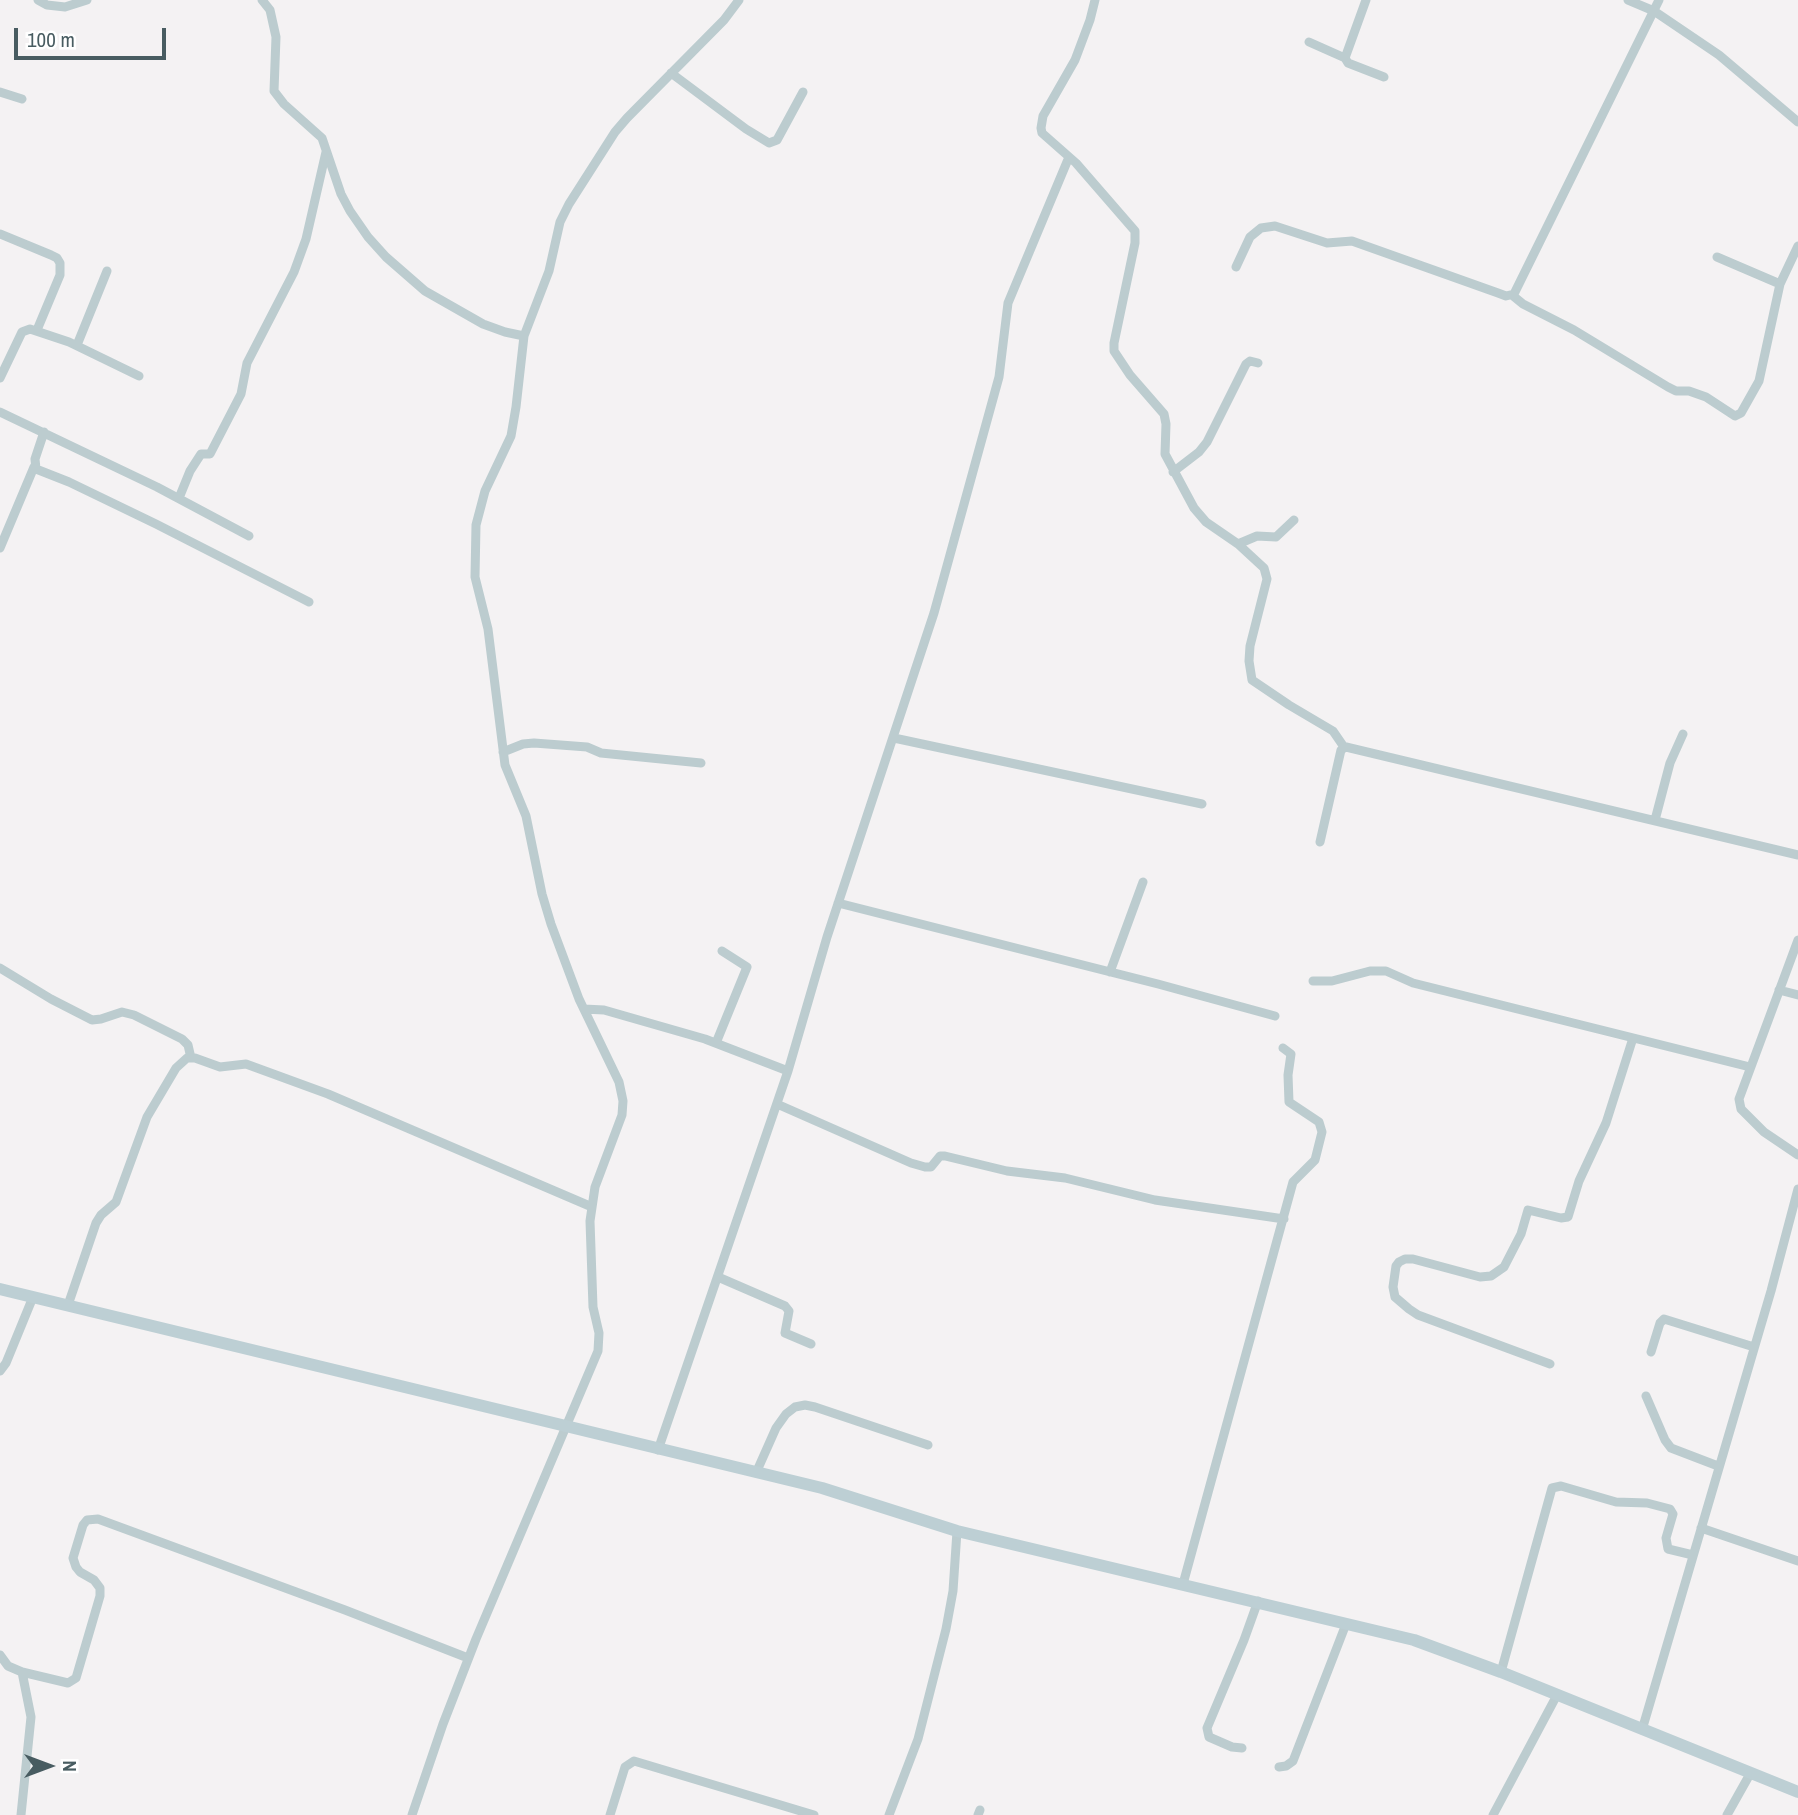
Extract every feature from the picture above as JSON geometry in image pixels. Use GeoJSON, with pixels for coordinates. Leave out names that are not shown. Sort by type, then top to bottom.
{"type":"FeatureCollection","features":[{"type":"Feature","properties":{"kind":"street"},"geometry":{"type":"LineString","coordinates":[[38,0],[47,5],[65,7],[87,0]]}},
{"type":"Feature","properties":{"kind":"street"},"geometry":{"type":"LineString","coordinates":[[262,0],[270,10],[276,37],[274,91],[284,104],[322,138],[341,194],[350,211],[386,257],[425,291],[461,313],[505,332],[524,336]]}},
{"type":"Feature","properties":{"kind":"street"},"geometry":{"type":"LineString","coordinates":[[412,1815],[424,1775],[468,1658],[595,1360],[600,1341],[593,1307],[589,1237],[592,1206],[595,1187],[622,1115],[623,1101],[620,1082],[583,1009],[542,894],[526,816],[509,776],[503,752],[488,629],[475,577],[474,539],[478,512],[511,436],[524,336],[549,271],[560,222],[569,204],[615,132],[724,20],[739,0]]}},
{"type":"Feature","properties":{"kind":"street"},"geometry":{"type":"LineString","coordinates":[[1095,0],[1075,60],[1041,121],[1042,133],[1069,157],[1135,231],[1114,351],[1130,375],[1164,414],[1164,448],[1173,471],[1201,517],[1238,544],[1261,564],[1266,573],[1266,585],[1250,646],[1252,680],[1333,731],[1344,747],[1798,855]]}},
{"type":"Feature","properties":{"kind":"street"},"geometry":{"type":"LineString","coordinates":[[1345,58],[1366,0]]}},
{"type":"Feature","properties":{"kind":"street"},"geometry":{"type":"LineString","coordinates":[[1628,0],[1654,11],[1719,55],[1798,122]]}},
{"type":"Feature","properties":{"kind":"street"},"geometry":{"type":"LineString","coordinates":[[1512,295],[1659,0]]}},
{"type":"Feature","properties":{"kind":"street"},"geometry":{"type":"LineString","coordinates":[[1309,42],[1345,58],[1348,63],[1384,77]]}},
{"type":"Feature","properties":{"kind":"street"},"geometry":{"type":"LineString","coordinates":[[671,73],[751,133],[769,143],[777,140],[803,92]]}},
{"type":"Feature","properties":{"kind":"street"},"geometry":{"type":"LineString","coordinates":[[0,92],[22,99]]}},
{"type":"Feature","properties":{"kind":"street"},"geometry":{"type":"LineString","coordinates":[[178,498],[201,454],[210,454],[242,394],[247,363],[294,272],[306,239],[326,150]]}},
{"type":"Feature","properties":{"kind":"street"},"geometry":{"type":"LineString","coordinates":[[659,1450],[789,1071],[838,903],[934,613],[999,377],[1008,303],[1069,157]]}},
{"type":"Feature","properties":{"kind":"street"},"geometry":{"type":"LineString","coordinates":[[1236,267],[1250,237],[1261,228],[1275,226],[1327,243],[1352,241],[1498,293],[1512,295],[1523,304],[1574,330],[1668,387],[1706,397],[1735,416],[1741,413],[1759,381],[1780,284],[1795,260],[1798,246]]}},
{"type":"Feature","properties":{"kind":"street"},"geometry":{"type":"LineString","coordinates":[[0,234],[51,255],[60,263],[60,275],[37,330]]}},
{"type":"Feature","properties":{"kind":"street"},"geometry":{"type":"LineString","coordinates":[[1717,257],[1780,284]]}},
{"type":"Feature","properties":{"kind":"street"},"geometry":{"type":"LineString","coordinates":[[76,345],[107,271]]}},
{"type":"Feature","properties":{"kind":"street"},"geometry":{"type":"LineString","coordinates":[[0,378],[22,332],[30,329],[76,345],[139,376]]}},
{"type":"Feature","properties":{"kind":"street"},"geometry":{"type":"LineString","coordinates":[[1173,471],[1199,452],[1207,442],[1246,364],[1250,361],[1258,363]]}},
{"type":"Feature","properties":{"kind":"street"},"geometry":{"type":"LineString","coordinates":[[0,412],[178,498],[249,536]]}},
{"type":"Feature","properties":{"kind":"street"},"geometry":{"type":"LineString","coordinates":[[0,548],[34,467],[34,459],[44,432]]}},
{"type":"Feature","properties":{"kind":"street"},"geometry":{"type":"LineString","coordinates":[[34,467],[156,524],[309,602]]}},
{"type":"Feature","properties":{"kind":"street"},"geometry":{"type":"LineString","coordinates":[[1238,544],[1257,536],[1276,537],[1294,520]]}},
{"type":"Feature","properties":{"kind":"street"},"geometry":{"type":"LineString","coordinates":[[1655,820],[1670,763],[1683,734]]}},
{"type":"Feature","properties":{"kind":"street"},"geometry":{"type":"LineString","coordinates":[[894,738],[1202,804]]}},
{"type":"Feature","properties":{"kind":"street"},"geometry":{"type":"LineString","coordinates":[[503,752],[523,744],[534,743],[587,747],[601,753],[701,763]]}},
{"type":"Feature","properties":{"kind":"street"},"geometry":{"type":"LineString","coordinates":[[1320,842],[1341,750],[1344,747]]}},
{"type":"Feature","properties":{"kind":"street"},"geometry":{"type":"LineString","coordinates":[[1110,972],[1143,882]]}},
{"type":"Feature","properties":{"kind":"street"},"geometry":{"type":"LineString","coordinates":[[838,903],[1275,1016]]}},
{"type":"Feature","properties":{"kind":"street"},"geometry":{"type":"LineString","coordinates":[[1798,940],[1740,1094],[1741,1109],[1770,1138],[1798,1155]]}},
{"type":"Feature","properties":{"kind":"street"},"geometry":{"type":"LineString","coordinates":[[716,1043],[747,967],[722,951]]}},
{"type":"Feature","properties":{"kind":"street"},"geometry":{"type":"LineString","coordinates":[[0,968],[92,1020],[122,1012],[134,1015],[182,1039],[188,1045],[191,1058]]}},
{"type":"Feature","properties":{"kind":"street"},"geometry":{"type":"LineString","coordinates":[[1313,981],[1332,981],[1381,970],[1413,983],[1750,1067]]}},
{"type":"Feature","properties":{"kind":"street"},"geometry":{"type":"LineString","coordinates":[[1779,990],[1798,995]]}},
{"type":"Feature","properties":{"kind":"street"},"geometry":{"type":"LineString","coordinates":[[583,1009],[604,1010],[716,1043],[789,1071]]}},
{"type":"Feature","properties":{"kind":"street"},"geometry":{"type":"LineString","coordinates":[[1550,1364],[1409,1309],[1395,1297],[1392,1287],[1396,1266],[1399,1262],[1413,1259],[1480,1277],[1491,1276],[1504,1267],[1521,1234],[1528,1210],[1561,1218],[1568,1217],[1578,1181],[1606,1122],[1633,1038]]}},
{"type":"Feature","properties":{"kind":"street"},"geometry":{"type":"LineString","coordinates":[[1183,1584],[1293,1181],[1315,1160],[1322,1132],[1319,1122],[1289,1102],[1288,1075],[1291,1054],[1283,1048]]}},
{"type":"Feature","properties":{"kind":"street"},"geometry":{"type":"LineString","coordinates":[[68,1305],[96,1223],[116,1202],[147,1117],[176,1068],[182,1061],[191,1058],[220,1067],[246,1064],[293,1081],[592,1206]]}},
{"type":"Feature","properties":{"kind":"street"},"geometry":{"type":"LineString","coordinates":[[777,1104],[925,1167],[931,1167],[940,1156],[946,1156],[1007,1171],[1065,1178],[1155,1200],[1284,1219]]}},
{"type":"Feature","properties":{"kind":"street"},"geometry":{"type":"LineString","coordinates":[[1642,1730],[1755,1347],[1798,1189]]}},
{"type":"Feature","properties":{"kind":"street"},"geometry":{"type":"LineString","coordinates":[[718,1277],[785,1306],[789,1311],[785,1333],[811,1344]]}},
{"type":"Feature","properties":{"kind":"street"},"geometry":{"type":"LineString","coordinates":[[0,1289],[822,1488],[957,1531],[1414,1640],[1501,1672],[1798,1792]]}},
{"type":"Feature","properties":{"kind":"street"},"geometry":{"type":"LineString","coordinates":[[0,1371],[6,1363],[33,1297]]}},
{"type":"Feature","properties":{"kind":"street"},"geometry":{"type":"LineString","coordinates":[[1651,1352],[1660,1323],[1664,1319],[1755,1347]]}},
{"type":"Feature","properties":{"kind":"street"},"geometry":{"type":"LineString","coordinates":[[1646,1396],[1671,1448],[1718,1466]]}},
{"type":"Feature","properties":{"kind":"street"},"geometry":{"type":"LineString","coordinates":[[755,1473],[776,1428],[795,1406],[805,1405],[928,1445]]}},
{"type":"Feature","properties":{"kind":"street"},"geometry":{"type":"LineString","coordinates":[[1501,1672],[1552,1488],[1561,1486],[1609,1501],[1651,1504],[1670,1509],[1673,1514],[1666,1546],[1671,1550],[1693,1555]]}},
{"type":"Feature","properties":{"kind":"street"},"geometry":{"type":"LineString","coordinates":[[0,1655],[4,1668],[68,1683],[76,1678],[100,1588],[94,1580],[80,1572],[73,1558],[83,1525],[91,1519],[98,1519],[468,1658]]}},
{"type":"Feature","properties":{"kind":"street"},"geometry":{"type":"LineString","coordinates":[[1701,1528],[1798,1561]]}},
{"type":"Feature","properties":{"kind":"street"},"geometry":{"type":"LineString","coordinates":[[889,1815],[918,1739],[947,1629],[953,1591],[957,1531]]}},
{"type":"Feature","properties":{"kind":"street"},"geometry":{"type":"LineString","coordinates":[[1242,1748],[1214,1740],[1209,1737],[1207,1728],[1258,1601]]}},
{"type":"Feature","properties":{"kind":"street"},"geometry":{"type":"LineString","coordinates":[[1279,1767],[1293,1761],[1346,1624]]}},
{"type":"Feature","properties":{"kind":"street"},"geometry":{"type":"LineString","coordinates":[[21,1815],[31,1717],[22,1672]]}},
{"type":"Feature","properties":{"kind":"street"},"geometry":{"type":"LineString","coordinates":[[1493,1815],[1557,1695]]}},
{"type":"Feature","properties":{"kind":"street"},"geometry":{"type":"LineString","coordinates":[[610,1815],[625,1767],[634,1762],[793,1812],[814,1815]]}},
{"type":"Feature","properties":{"kind":"street"},"geometry":{"type":"LineString","coordinates":[[1727,1815],[1750,1774]]}}]}
